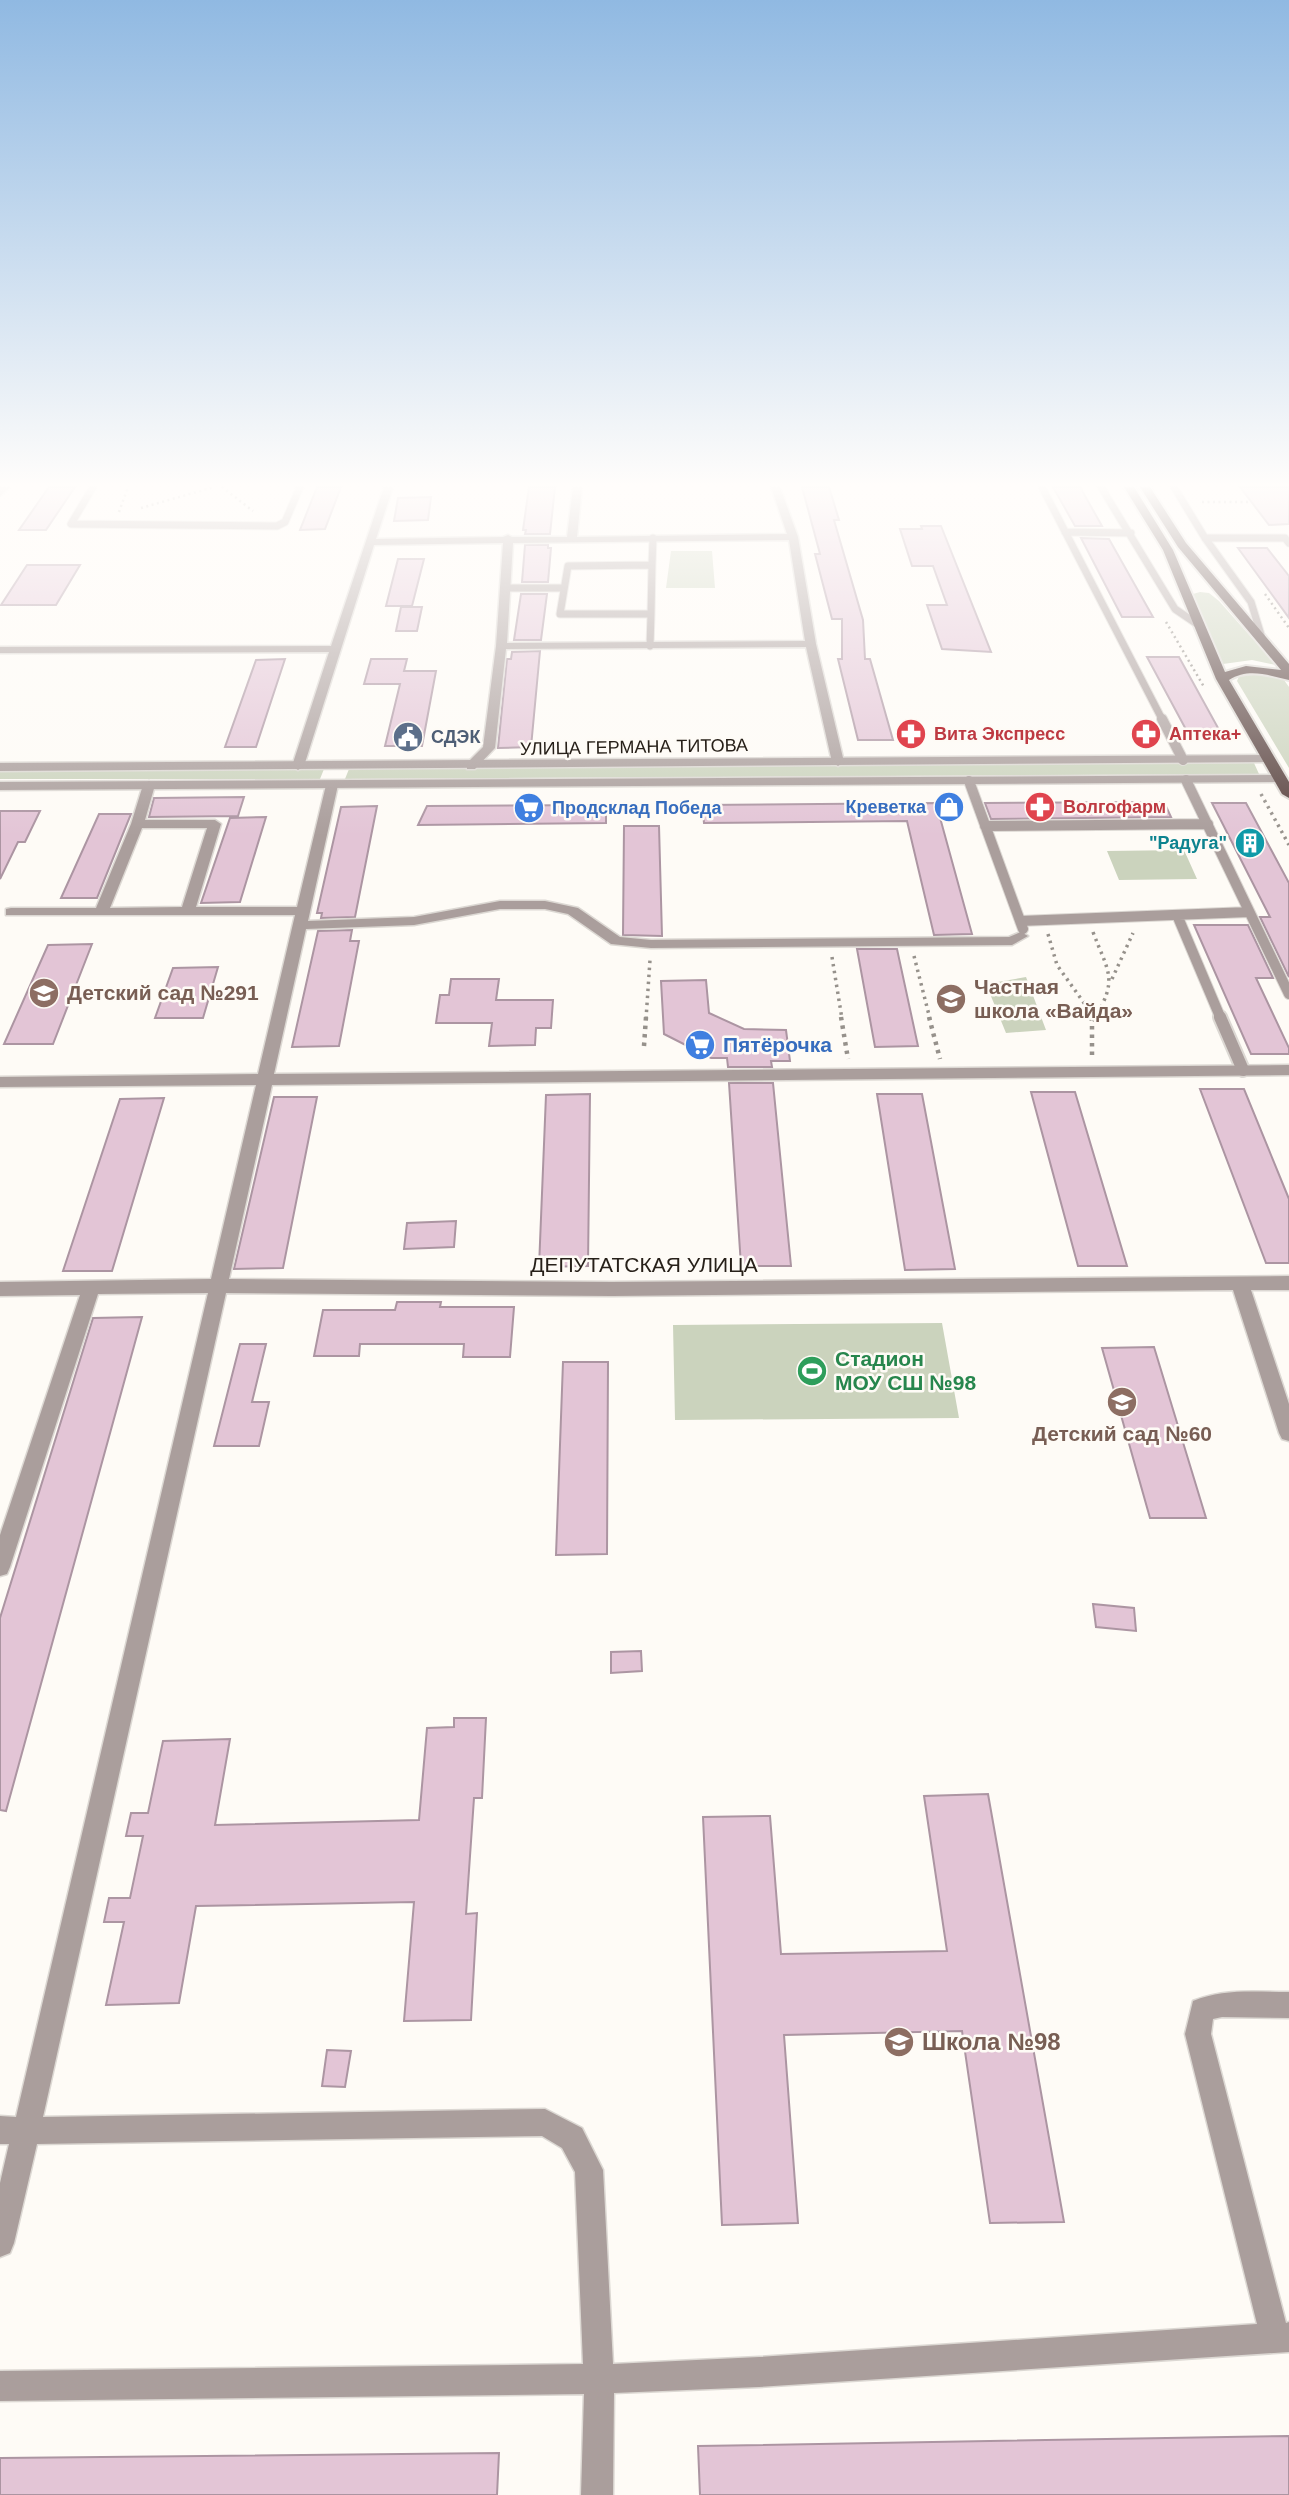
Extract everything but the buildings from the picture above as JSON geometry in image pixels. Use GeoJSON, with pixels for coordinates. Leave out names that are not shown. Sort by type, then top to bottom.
{"type":"FeatureCollection","features":[{"type":"Feature","properties":{"kind":"highway"},"geometry":{"type":"LineString","coordinates":[[1189,603],[1222,679],[1289,794]]}},
{"type":"Feature","properties":{"kind":"highway"},"geometry":{"type":"LineString","coordinates":[[1232,603],[1289,674]]}},
{"type":"Feature","properties":{"kind":"highway"},"geometry":{"type":"LineString","coordinates":[[1222,679],[1233,671],[1246,668],[1289,674]]}},
{"type":"Feature","properties":{"kind":"street"},"geometry":{"type":"LineString","coordinates":[[298,766],[350,603]]}},
{"type":"Feature","properties":{"kind":"street"},"geometry":{"type":"LineString","coordinates":[[471,765],[489,748],[501,646],[502,603]]}},
{"type":"Feature","properties":{"kind":"street"},"geometry":{"type":"LineString","coordinates":[[804,603],[838,762]]}},
{"type":"Feature","properties":{"kind":"street"},"geometry":{"type":"LineString","coordinates":[[501,646],[811,644]]}},
{"type":"Feature","properties":{"kind":"street"},"geometry":{"type":"LineString","coordinates":[[0,650],[336,649]]}},
{"type":"Feature","properties":{"kind":"street","name":"УЛИЦА ГЕРМАНА ТИТОВА"},"geometry":{"type":"LineString","coordinates":[[0,767],[298,766],[330,779],[471,765],[1268,759]]}},
{"type":"Feature","properties":{"kind":"street"},"geometry":{"type":"LineString","coordinates":[[0,2243],[13,2130],[219,1286],[330,779]]}},
{"type":"Feature","properties":{"kind":"street","name":"УЛИЦА ГЕРМАНА ТИТОВА"},"geometry":{"type":"LineString","coordinates":[[0,786],[149,785],[330,779],[1186,780]]}},
{"type":"Feature","properties":{"kind":"street"},"geometry":{"type":"LineString","coordinates":[[1186,780],[1280,779]]}},
{"type":"Feature","properties":{"kind":"street"},"geometry":{"type":"LineString","coordinates":[[102,911],[137,824],[149,785]]}},
{"type":"Feature","properties":{"kind":"street"},"geometry":{"type":"LineString","coordinates":[[137,824],[215,824],[188,911]]}},
{"type":"Feature","properties":{"kind":"street"},"geometry":{"type":"LineString","coordinates":[[11,912],[188,911],[414,921],[500,905],[545,905],[573,911],[616,940],[651,944],[1012,940],[1021,929]]}},
{"type":"Feature","properties":{"kind":"street"},"geometry":{"type":"LineString","coordinates":[[0,1082],[1289,1070]]}},
{"type":"Feature","properties":{"kind":"street"},"geometry":{"type":"LineString","coordinates":[[1240,1283],[1289,1433]]}},
{"type":"Feature","properties":{"kind":"street","name":"ДЕПУТАТСКАЯ УЛИЦА"},"geometry":{"type":"LineString","coordinates":[[0,1289],[219,1286],[612,1289],[1289,1283]]}},
{"type":"Feature","properties":{"kind":"street"},"geometry":{"type":"LineString","coordinates":[[0,1567],[91,1288]]}},
{"type":"Feature","properties":{"kind":"street"},"geometry":{"type":"LineString","coordinates":[[0,2386],[599,2379],[759,2372],[1282,2337],[1198,2034],[1202,2010],[1223,2004],[1289,2005]]}},
{"type":"Feature","properties":{"kind":"street"},"geometry":{"type":"LineString","coordinates":[[13,2130],[545,2122],[572,2138],[589,2170],[599,2379],[597,2495]]}},
{"type":"Feature","properties":{"kind":"lane"},"geometry":{"type":"LineString","coordinates":[[562,603],[560,614],[651,614]]}},
{"type":"Feature","properties":{"kind":"lane"},"geometry":{"type":"LineString","coordinates":[[650,646],[651,603]]}},
{"type":"Feature","properties":{"kind":"lane"},"geometry":{"type":"LineString","coordinates":[[1102,603],[1183,760]]}},
{"type":"Feature","properties":{"kind":"lane"},"geometry":{"type":"LineString","coordinates":[[1172,603],[1175,609],[1197,624]]}},
{"type":"Feature","properties":{"kind":"lane"},"geometry":{"type":"LineString","coordinates":[[1251,603],[1262,638]]}},
{"type":"Feature","properties":{"kind":"lane"},"geometry":{"type":"LineString","coordinates":[[1186,780],[1289,994]]}},
{"type":"Feature","properties":{"kind":"lane"},"geometry":{"type":"LineString","coordinates":[[969,781],[1021,929],[1044,920],[1249,912]]}},
{"type":"Feature","properties":{"kind":"lane"},"geometry":{"type":"LineString","coordinates":[[985,826],[1208,824]]}},
{"type":"Feature","properties":{"kind":"lane"},"geometry":{"type":"LineString","coordinates":[[1177,915],[1243,1070]]}},
{"type":"Feature","properties":{"kind":"path"},"geometry":{"type":"LineString","coordinates":[[1262,794],[1289,845]]}},
{"type":"Feature","properties":{"kind":"path"},"geometry":{"type":"LineString","coordinates":[[1092,1022],[1107,998],[1111,980],[1140,917]]}},
{"type":"Feature","properties":{"kind":"path"},"geometry":{"type":"LineString","coordinates":[[1086,919],[1105,958],[1111,980]]}},
{"type":"Feature","properties":{"kind":"path"},"geometry":{"type":"LineString","coordinates":[[1044,920],[1057,965],[1089,1010],[1092,1022],[1092,1063]]}},
{"type":"Feature","properties":{"kind":"path"},"geometry":{"type":"LineString","coordinates":[[830,942],[848,1063]]}},
{"type":"Feature","properties":{"kind":"path"},"geometry":{"type":"LineString","coordinates":[[911,942],[944,1074]]}},
{"type":"Feature","properties":{"kind":"path"},"geometry":{"type":"LineString","coordinates":[[644,1046],[651,944]]}},
{"type":"Feature","properties":{"kind":"green space"},"geometry":{"type":"Polygon","coordinates":[[[1197,603],[1221,603],[1276,665],[1252,660],[1223,664],[1197,603]]]}},
{"type":"Feature","properties":{"kind":"green space"},"geometry":{"type":"Polygon","coordinates":[[[1251,672],[1284,680],[1289,687],[1289,768],[1237,681],[1240,674],[1251,672]]]}},
{"type":"Feature","properties":{"kind":"green space"},"geometry":{"type":"Polygon","coordinates":[[[1254,763],[1259,774],[345,779],[349,769],[1254,763]]]}},
{"type":"Feature","properties":{"kind":"green space"},"geometry":{"type":"Polygon","coordinates":[[[324,769],[320,779],[0,779],[0,771],[324,769]]]}},
{"type":"Feature","properties":{"kind":"green space"},"geometry":{"type":"Polygon","coordinates":[[[1184,850],[1197,879],[1119,880],[1107,851],[1184,850]]]}},
{"type":"Feature","properties":{"kind":"green space"},"geometry":{"type":"Polygon","coordinates":[[[1026,977],[1046,1030],[1006,1033],[986,984],[1026,977]]]}},
{"type":"Feature","properties":{"kind":"green space","name":"Стадион МОУ СШ №98"},"geometry":{"type":"Polygon","coordinates":[[[942,1323],[959,1418],[675,1420],[673,1325],[942,1323]]]}},
{"type":"Feature","properties":{"kind":"place","name":"Вита Экспресс"},"geometry":{"type":"Point","coordinates":[911,734]}},
{"type":"Feature","properties":{"kind":"place","name":"Аптека+"},"geometry":{"type":"Point","coordinates":[1146,734]}},
{"type":"Feature","properties":{"kind":"place","name":"СДЭК"},"geometry":{"type":"Point","coordinates":[408,737]}},
{"type":"Feature","properties":{"kind":"place","name":"Креветка"},"geometry":{"type":"Point","coordinates":[949,807]}},
{"type":"Feature","properties":{"kind":"place","name":"Волгофарм"},"geometry":{"type":"Point","coordinates":[1040,807]}},
{"type":"Feature","properties":{"kind":"place","name":"Продсклад Победа"},"geometry":{"type":"Point","coordinates":[529,808]}},
{"type":"Feature","properties":{"kind":"place","name":"\"Радуга\""},"geometry":{"type":"Point","coordinates":[1250,843]}},
{"type":"Feature","properties":{"kind":"place","name":"Детский сад №291"},"geometry":{"type":"Point","coordinates":[44,993]}},
{"type":"Feature","properties":{"kind":"place","name":"Частная школа «Вайда»"},"geometry":{"type":"Point","coordinates":[951,999]}},
{"type":"Feature","properties":{"kind":"place","name":"Пятёрочка"},"geometry":{"type":"Point","coordinates":[700,1045]}},
{"type":"Feature","properties":{"kind":"place","name":"Стадион МОУ СШ №98"},"geometry":{"type":"Point","coordinates":[812,1371]}},
{"type":"Feature","properties":{"kind":"place","name":"Детский сад №60"},"geometry":{"type":"Point","coordinates":[1122,1402]}},
{"type":"Feature","properties":{"kind":"place","name":"Школа №98"},"geometry":{"type":"Point","coordinates":[899,2042]}}]}
